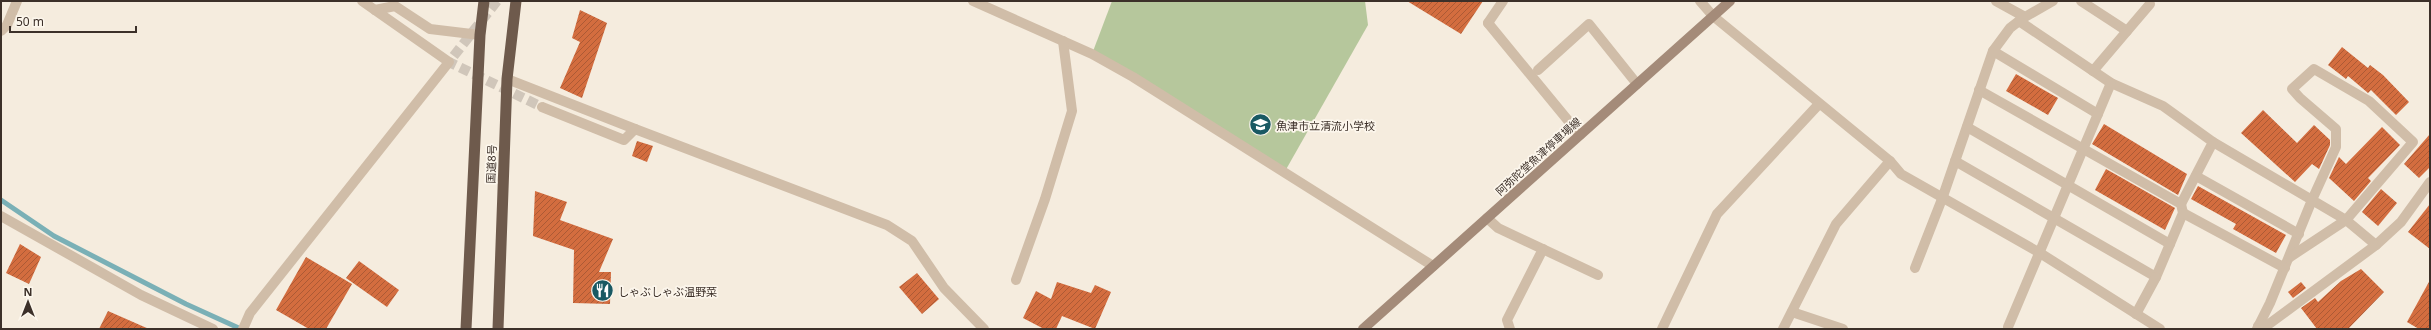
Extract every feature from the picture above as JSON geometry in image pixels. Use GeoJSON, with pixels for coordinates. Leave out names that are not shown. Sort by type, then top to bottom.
{"type":"FeatureCollection","features":[{"type":"Feature","properties":{"kind":"highway","name":"国道8号"},"geometry":{"type":"LineString","coordinates":[[466,329],[480,35],[484,1]]}},
{"type":"Feature","properties":{"kind":"highway","name":"国道8号"},"geometry":{"type":"LineString","coordinates":[[498,329],[507,79],[516,1]]}},
{"type":"Feature","properties":{"kind":"main road","name":"阿弥陀堂魚津停車場線"},"geometry":{"type":"LineString","coordinates":[[1363,329],[1730,1]]}},
{"type":"Feature","properties":{"kind":"street"},"geometry":{"type":"LineString","coordinates":[[1,31],[6,25],[17,1]]}},
{"type":"Feature","properties":{"kind":"street"},"geometry":{"type":"LineString","coordinates":[[243,329],[250,313],[449,62],[362,1]]}},
{"type":"Feature","properties":{"kind":"street"},"geometry":{"type":"LineString","coordinates":[[973,1],[1092,54],[1133,77],[1433,266]]}},
{"type":"Feature","properties":{"kind":"street"},"geometry":{"type":"LineString","coordinates":[[1503,1],[1488,23],[1580,135]]}},
{"type":"Feature","properties":{"kind":"street"},"geometry":{"type":"LineString","coordinates":[[1700,1],[1713,16],[1819,104],[1890,160],[1901,174],[1942,199],[2040,253],[2160,329]]}},
{"type":"Feature","properties":{"kind":"street"},"geometry":{"type":"LineString","coordinates":[[1996,1],[2111,83],[2163,106],[2213,142],[2346,220],[2376,245]]}},
{"type":"Feature","properties":{"kind":"street"},"geometry":{"type":"LineString","coordinates":[[1915,268],[1942,199],[1993,52],[2010,28],[2022,19],[2053,1]]}},
{"type":"Feature","properties":{"kind":"street"},"geometry":{"type":"LineString","coordinates":[[2081,1],[2127,31]]}},
{"type":"Feature","properties":{"kind":"street"},"geometry":{"type":"LineString","coordinates":[[2093,71],[2150,4]]}},
{"type":"Feature","properties":{"kind":"street"},"geometry":{"type":"LineString","coordinates":[[375,10],[395,6],[430,29],[480,35]]}},
{"type":"Feature","properties":{"kind":"street"},"geometry":{"type":"LineString","coordinates":[[1538,70],[1589,24],[1637,84]]}},
{"type":"Feature","properties":{"kind":"street"},"geometry":{"type":"LineString","coordinates":[[1016,280],[1045,199],[1072,111],[1063,41]]}},
{"type":"Feature","properties":{"kind":"street"},"geometry":{"type":"LineString","coordinates":[[1993,52],[2098,114]]}},
{"type":"Feature","properties":{"kind":"street"},"geometry":{"type":"LineString","coordinates":[[2257,328],[2290,257],[2312,200],[2336,147],[2336,129],[2300,98],[2292,89],[2314,68],[2369,101],[2413,142],[2346,220],[2290,257]]}},
{"type":"Feature","properties":{"kind":"street"},"geometry":{"type":"LineString","coordinates":[[507,79],[887,225],[912,241],[944,288],[984,329]]}},
{"type":"Feature","properties":{"kind":"street"},"geometry":{"type":"LineString","coordinates":[[2008,327],[2111,83]]}},
{"type":"Feature","properties":{"kind":"street"},"geometry":{"type":"LineString","coordinates":[[1979,90],[2084,149],[2182,209],[2285,268]]}},
{"type":"Feature","properties":{"kind":"street"},"geometry":{"type":"LineString","coordinates":[[1662,329],[1717,214],[1819,104]]}},
{"type":"Feature","properties":{"kind":"street"},"geometry":{"type":"LineString","coordinates":[[542,106],[624,140],[635,129]]}},
{"type":"Feature","properties":{"kind":"street"},"geometry":{"type":"LineString","coordinates":[[1967,127],[2069,184],[2170,244]]}},
{"type":"Feature","properties":{"kind":"street"},"geometry":{"type":"LineString","coordinates":[[2136,314],[2156,277],[2170,244],[2182,209],[2213,142]]}},
{"type":"Feature","properties":{"kind":"street"},"geometry":{"type":"LineString","coordinates":[[1783,329],[1836,224],[1890,160]]}},
{"type":"Feature","properties":{"kind":"street"},"geometry":{"type":"LineString","coordinates":[[1955,160],[2156,277]]}},
{"type":"Feature","properties":{"kind":"street"},"geometry":{"type":"LineString","coordinates":[[2196,176],[2299,234]]}},
{"type":"Feature","properties":{"kind":"street"},"geometry":{"type":"LineString","coordinates":[[2257,328],[2269,324],[2376,245],[2401,222],[2430,182]]}},
{"type":"Feature","properties":{"kind":"street"},"geometry":{"type":"LineString","coordinates":[[1,216],[141,295],[213,329]]}},
{"type":"Feature","properties":{"kind":"street"},"geometry":{"type":"LineString","coordinates":[[1487,218],[1498,228],[1598,275]]}},
{"type":"Feature","properties":{"kind":"street"},"geometry":{"type":"LineString","coordinates":[[1510,329],[1507,320],[1543,249]]}},
{"type":"Feature","properties":{"kind":"street"},"geometry":{"type":"LineString","coordinates":[[1792,312],[1843,329]]}},
{"type":"Feature","properties":{"kind":"green space","name":"魚津市立清流小学校"},"geometry":{"type":"Polygon","coordinates":[[[1112,1],[1365,1],[1368,25],[1284,173],[1092,54],[1112,1]]]}},
{"type":"Feature","properties":{"kind":"building"},"geometry":{"type":"Polygon","coordinates":[[[1407,1],[1483,1],[1461,34],[1407,1]]]}},
{"type":"Feature","properties":{"kind":"building"},"geometry":{"type":"Polygon","coordinates":[[[580,10],[607,23],[582,98],[560,88],[580,42],[572,38],[580,10]]]}},
{"type":"Feature","properties":{"kind":"building"},"geometry":{"type":"Polygon","coordinates":[[[2342,47],[2368,68],[2370,65],[2383,75],[2409,102],[2396,115],[2371,90],[2368,93],[2348,76],[2346,79],[2328,65],[2342,47]]]}},
{"type":"Feature","properties":{"kind":"building"},"geometry":{"type":"Polygon","coordinates":[[[2016,74],[2058,98],[2048,115],[2006,91],[2016,74]]]}},
{"type":"Feature","properties":{"kind":"building"},"geometry":{"type":"Polygon","coordinates":[[[2263,110],[2297,143],[2314,125],[2330,140],[2330,145],[2319,169],[2312,164],[2295,182],[2241,133],[2263,110]]]}},
{"type":"Feature","properties":{"kind":"building"},"geometry":{"type":"Polygon","coordinates":[[[2104,124],[2187,174],[2178,195],[2092,144],[2104,124]]]}},
{"type":"Feature","properties":{"kind":"building"},"geometry":{"type":"Polygon","coordinates":[[[2382,127],[2400,145],[2368,178],[2371,181],[2354,201],[2329,178],[2339,157],[2346,164],[2382,127]]]}},
{"type":"Feature","properties":{"kind":"building"},"geometry":{"type":"Polygon","coordinates":[[[2430,134],[2430,167],[2419,178],[2404,164],[2430,134]]]}},
{"type":"Feature","properties":{"kind":"building"},"geometry":{"type":"Polygon","coordinates":[[[637,141],[653,146],[647,162],[632,156],[637,141]]]}},
{"type":"Feature","properties":{"kind":"building"},"geometry":{"type":"Polygon","coordinates":[[[2106,169],[2175,208],[2165,230],[2095,190],[2106,169]]]}},
{"type":"Feature","properties":{"kind":"building"},"geometry":{"type":"Polygon","coordinates":[[[2198,186],[2286,235],[2276,253],[2233,229],[2236,224],[2191,199],[2198,186]]]}},
{"type":"Feature","properties":{"kind":"building"},"geometry":{"type":"Polygon","coordinates":[[[2381,189],[2397,203],[2378,226],[2362,212],[2381,189]]]}},
{"type":"Feature","properties":{"kind":"building"},"geometry":{"type":"Polygon","coordinates":[[[535,191],[567,202],[560,220],[613,239],[599,272],[611,272],[610,304],[573,303],[574,250],[533,236],[535,191]]]}},
{"type":"Feature","properties":{"kind":"building"},"geometry":{"type":"Polygon","coordinates":[[[2430,204],[2430,249],[2408,232],[2430,204]]]}},
{"type":"Feature","properties":{"kind":"building"},"geometry":{"type":"Polygon","coordinates":[[[20,244],[41,257],[29,284],[6,273],[20,244]]]}},
{"type":"Feature","properties":{"kind":"building"},"geometry":{"type":"Polygon","coordinates":[[[306,257],[352,284],[326,329],[309,329],[276,310],[306,257]]]}},
{"type":"Feature","properties":{"kind":"building"},"geometry":{"type":"Polygon","coordinates":[[[359,261],[399,290],[387,307],[346,278],[359,261]]]}},
{"type":"Feature","properties":{"kind":"building"},"geometry":{"type":"Polygon","coordinates":[[[2361,269],[2384,292],[2348,329],[2317,329],[2301,308],[2315,298],[2318,302],[2341,281],[2361,269]]]}},
{"type":"Feature","properties":{"kind":"building"},"geometry":{"type":"Polygon","coordinates":[[[917,273],[939,299],[922,314],[899,287],[917,273]]]}},
{"type":"Feature","properties":{"kind":"building"},"geometry":{"type":"Polygon","coordinates":[[[2430,280],[2430,329],[2419,329],[2407,322],[2430,280]]]}},
{"type":"Feature","properties":{"kind":"building"},"geometry":{"type":"Polygon","coordinates":[[[1057,282],[1091,293],[1095,285],[1111,292],[1095,329],[1062,316],[1056,329],[1044,329],[1023,318],[1036,291],[1051,299],[1057,282]]]}},
{"type":"Feature","properties":{"kind":"building"},"geometry":{"type":"Polygon","coordinates":[[[2301,282],[2306,288],[2293,298],[2288,292],[2301,282]]]}},
{"type":"Feature","properties":{"kind":"building"},"geometry":{"type":"Polygon","coordinates":[[[108,311],[149,329],[99,329],[108,311]]]}},
{"type":"Feature","properties":{"kind":"waterway"},"geometry":{"type":"LineString","coordinates":[[1,200],[54,236],[186,304],[241,329]]}},
{"type":"Feature","properties":{"kind":"tunnel"},"geometry":{"type":"LineString","coordinates":[[497,1],[449,62],[542,107]]}},
{"type":"Feature","properties":{"kind":"place","name":"魚津市立清流小学校"},"geometry":{"type":"Point","coordinates":[1260,125]}},
{"type":"Feature","properties":{"kind":"place","name":"しゃぶしゃぶ温野菜"},"geometry":{"type":"Point","coordinates":[603,291]}}]}
